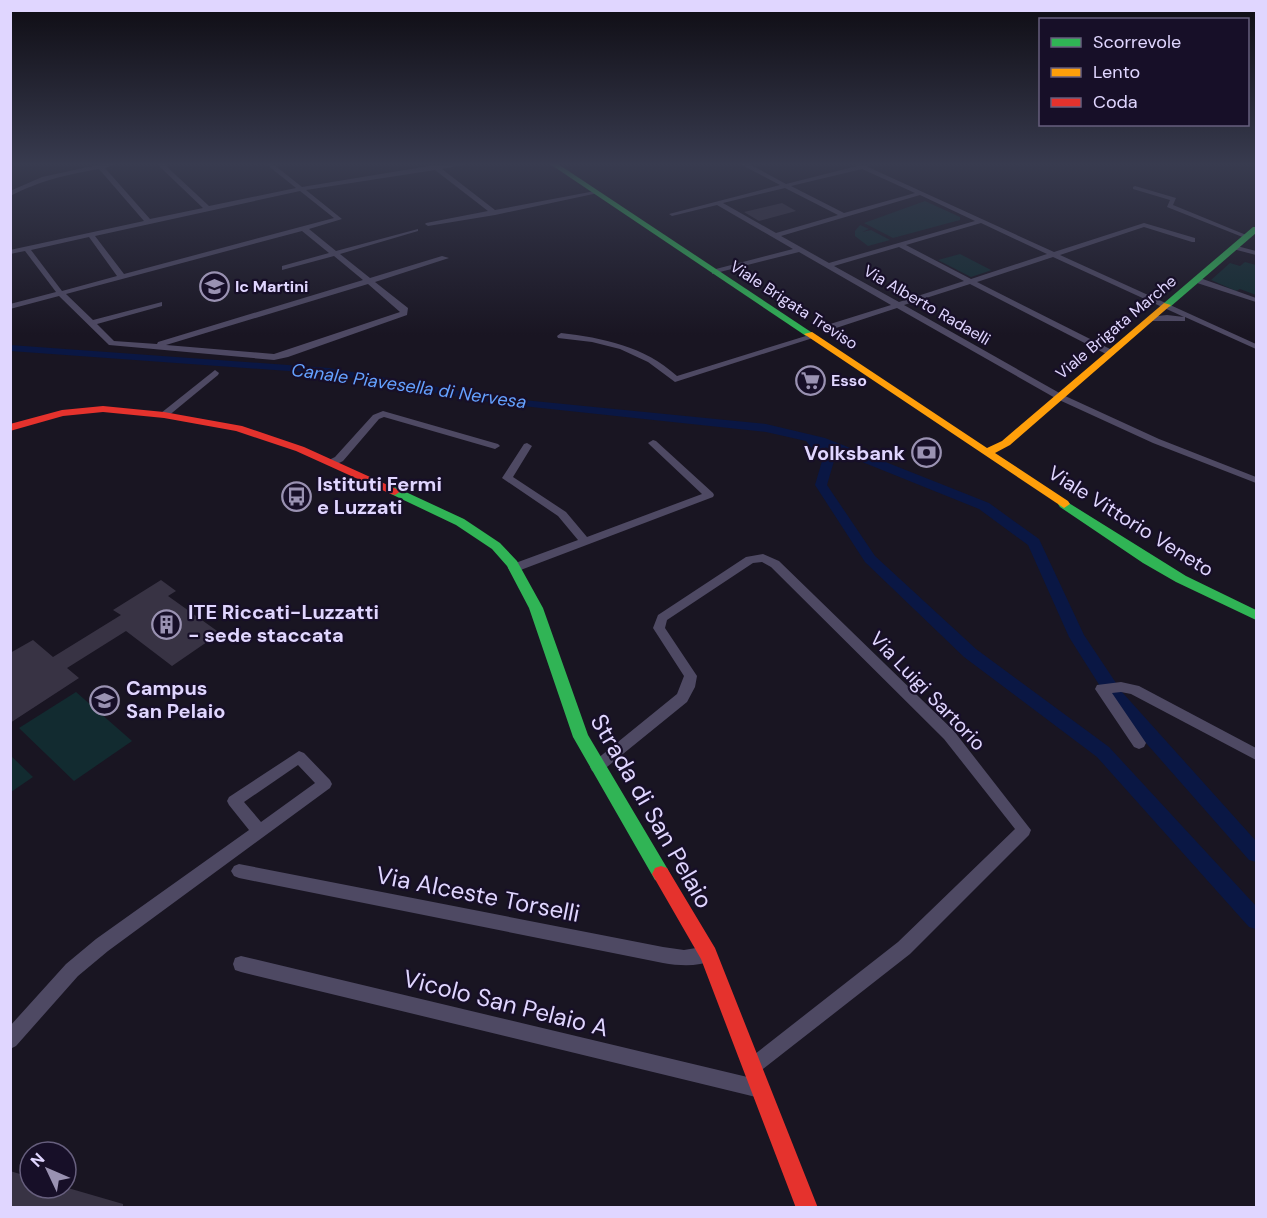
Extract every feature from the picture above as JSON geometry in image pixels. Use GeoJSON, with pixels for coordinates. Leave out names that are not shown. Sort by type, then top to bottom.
{"type":"FeatureCollection","features":[{"type":"Feature","properties":{"kind":"street"},"geometry":{"type":"LineString","coordinates":[[10,252],[154,221]]}},
{"type":"Feature","properties":{"kind":"street"},"geometry":{"type":"LineString","coordinates":[[10,307],[332,221]]}},
{"type":"Feature","properties":{"kind":"street"},"geometry":{"type":"LineString","coordinates":[[428,224],[447,221]]}},
{"type":"Feature","properties":{"kind":"street","name":"Viale Brigata Treviso"},"geometry":{"type":"LineString","coordinates":[[637,221],[988,452]]}},
{"type":"Feature","properties":{"kind":"street","name":"Via Alberto Radaelli"},"geometry":{"type":"LineString","coordinates":[[751,221],[1060,397],[1156,441],[1257,480]]}},
{"type":"Feature","properties":{"kind":"street"},"geometry":{"type":"LineString","coordinates":[[776,235],[827,221]]}},
{"type":"Feature","properties":{"kind":"street"},"geometry":{"type":"LineString","coordinates":[[829,265],[981,221],[1165,307],[1257,347]]}},
{"type":"Feature","properties":{"kind":"street","name":"Viale Brigata Marche"},"geometry":{"type":"LineString","coordinates":[[1215,221],[1252,233]]}},
{"type":"Feature","properties":{"kind":"street"},"geometry":{"type":"LineString","coordinates":[[830,327],[1147,225],[1192,240]]}},
{"type":"Feature","properties":{"kind":"street"},"geometry":{"type":"LineString","coordinates":[[27,249],[60,293],[112,344],[274,357],[404,313],[405,310],[303,228]]}},
{"type":"Feature","properties":{"kind":"street"},"geometry":{"type":"LineString","coordinates":[[285,268],[417,230]]}},
{"type":"Feature","properties":{"kind":"street","name":"Viale Brigata Marche"},"geometry":{"type":"LineString","coordinates":[[988,452],[1006,443],[1252,233]]}},
{"type":"Feature","properties":{"kind":"street"},"geometry":{"type":"LineString","coordinates":[[92,235],[122,277]]}},
{"type":"Feature","properties":{"kind":"street"},"geometry":{"type":"LineString","coordinates":[[900,244],[1111,353]]}},
{"type":"Feature","properties":{"kind":"street"},"geometry":{"type":"LineString","coordinates":[[1236,247],[1257,253]]}},
{"type":"Feature","properties":{"kind":"street"},"geometry":{"type":"LineString","coordinates":[[715,272],[801,249]]}},
{"type":"Feature","properties":{"kind":"street"},"geometry":{"type":"LineString","coordinates":[[154,346],[445,258]]}},
{"type":"Feature","properties":{"kind":"street"},"geometry":{"type":"LineString","coordinates":[[1197,280],[1257,300]]}},
{"type":"Feature","properties":{"kind":"street"},"geometry":{"type":"LineString","coordinates":[[91,323],[159,304]]}},
{"type":"Feature","properties":{"kind":"street"},"geometry":{"type":"LineString","coordinates":[[1151,319],[1173,317],[1202,323]]}},
{"type":"Feature","properties":{"kind":"street"},"geometry":{"type":"LineString","coordinates":[[561,336],[616,344],[663,366],[675,379],[812,337]]}},
{"type":"Feature","properties":{"kind":"street"},"geometry":{"type":"LineString","coordinates":[[164,415],[215,373]]}},
{"type":"Feature","properties":{"kind":"street","name":"Strada di San Pelaio"},"geometry":{"type":"LineString","coordinates":[[10,428],[46,417],[81,411],[126,411],[164,415],[251,432],[332,463],[467,526],[496,546],[514,568],[536,608],[577,727],[597,767],[708,954],[807,1208]]}},
{"type":"Feature","properties":{"kind":"street"},"geometry":{"type":"LineString","coordinates":[[332,463],[339,459],[376,417],[383,414],[495,446]]}},
{"type":"Feature","properties":{"kind":"street"},"geometry":{"type":"LineString","coordinates":[[965,437],[1006,443]]}},
{"type":"Feature","properties":{"kind":"street"},"geometry":{"type":"LineString","coordinates":[[514,568],[709,495],[654,443]]}},
{"type":"Feature","properties":{"kind":"street"},"geometry":{"type":"LineString","coordinates":[[527,446],[507,478],[562,514],[585,542]]}},
{"type":"Feature","properties":{"kind":"street","name":"Viale Vittorio Veneto"},"geometry":{"type":"LineString","coordinates":[[988,452],[1169,573],[1257,615]]}},
{"type":"Feature","properties":{"kind":"street","name":"Via Luigi Sartorio"},"geometry":{"type":"LineString","coordinates":[[597,767],[682,698],[688,687],[691,676],[659,628],[662,618],[750,560],[763,558],[775,564],[949,735],[1024,830],[904,948],[752,1067]]}},
{"type":"Feature","properties":{"kind":"street"},"geometry":{"type":"LineString","coordinates":[[1139,743],[1102,689],[1121,687],[1140,693],[1257,754]]}},
{"type":"Feature","properties":{"kind":"street"},"geometry":{"type":"LineString","coordinates":[[10,1040],[72,970],[325,784],[299,757],[234,801],[259,831]]}},
{"type":"Feature","properties":{"kind":"street","name":"Via Alceste Torselli"},"geometry":{"type":"LineString","coordinates":[[239,871],[663,955],[684,958],[708,954]]}},
{"type":"Feature","properties":{"kind":"street","name":"Vicolo San Pelaio A"},"geometry":{"type":"LineString","coordinates":[[241,964],[760,1089]]}},
{"type":"Feature","properties":{"kind":"green space"},"geometry":{"type":"Polygon","coordinates":[[[870,221],[957,221],[893,238],[864,223],[870,221]]]}},
{"type":"Feature","properties":{"kind":"green space"},"geometry":{"type":"Polygon","coordinates":[[[860,225],[869,229],[862,232],[871,230],[890,240],[868,246],[855,236],[855,231],[860,225]]]}},
{"type":"Feature","properties":{"kind":"green space"},"geometry":{"type":"Polygon","coordinates":[[[960,254],[992,270],[971,277],[938,260],[960,254]]]}},
{"type":"Feature","properties":{"kind":"green space"},"geometry":{"type":"Polygon","coordinates":[[[1245,262],[1256,265],[1256,295],[1240,289],[1236,291],[1211,280],[1230,263],[1240,266],[1245,262]]]}},
{"type":"Feature","properties":{"kind":"green space"},"geometry":{"type":"Polygon","coordinates":[[[76,692],[132,741],[74,781],[19,728],[76,692]]]}},
{"type":"Feature","properties":{"kind":"green space"},"geometry":{"type":"Polygon","coordinates":[[[10,755],[33,777],[11,792],[10,792],[10,755]]]}},
{"type":"Feature","properties":{"kind":"building"},"geometry":{"type":"Polygon","coordinates":[[[161,580],[176,591],[168,596],[220,633],[172,666],[126,631],[67,668],[79,678],[10,723],[10,653],[33,640],[53,657],[121,615],[113,610],[161,580]]]}},
{"type":"Feature","properties":{"kind":"building"},"geometry":{"type":"Polygon","coordinates":[[[10,1171],[18,1173],[18,1200],[78,1200],[78,1191],[123,1204],[123,1208],[10,1208],[10,1171]]]}},
{"type":"Feature","properties":{"kind":"waterway","name":"Canale Piavesella di Nervesa"},"geometry":{"type":"LineString","coordinates":[[10,348],[329,371],[494,400],[766,428],[821,441],[984,506],[1034,542],[1077,637],[1116,697],[1256,854]]}},
{"type":"Feature","properties":{"kind":"waterway","name":"Canale Piavesella di Nervesa"},"geometry":{"type":"LineString","coordinates":[[811,440],[816,443],[828,461],[821,485],[870,559],[970,653],[1103,752],[1256,920]]}},
{"type":"Feature","properties":{"kind":"traffic: fast"},"geometry":{"type":"LineString","coordinates":[[639,221],[809,334]]}},
{"type":"Feature","properties":{"kind":"traffic: fast"},"geometry":{"type":"LineString","coordinates":[[1167,305],[1256,229]]}},
{"type":"Feature","properties":{"kind":"traffic: fast"},"geometry":{"type":"LineString","coordinates":[[395,491],[460,522],[496,546],[512,564],[536,608],[581,737],[661,874]]}},
{"type":"Feature","properties":{"kind":"traffic: fast"},"geometry":{"type":"LineString","coordinates":[[1064,504],[1148,560],[1181,579],[1256,615]]}},
{"type":"Feature","properties":{"kind":"traffic: slow"},"geometry":{"type":"LineString","coordinates":[[988,452],[1006,443],[1167,305]]}},
{"type":"Feature","properties":{"kind":"traffic: slow"},"geometry":{"type":"LineString","coordinates":[[809,334],[1064,504]]}},
{"type":"Feature","properties":{"kind":"traffic: jam"},"geometry":{"type":"LineString","coordinates":[[10,428],[62,413],[103,409],[164,415],[238,428],[300,449],[395,491]]}},
{"type":"Feature","properties":{"kind":"traffic: jam"},"geometry":{"type":"LineString","coordinates":[[661,874],[708,954],[807,1208]]}},
{"type":"Feature","properties":{"kind":"place","name":"Ic Martini"},"geometry":{"type":"Point","coordinates":[214,286]}},
{"type":"Feature","properties":{"kind":"place","name":"Esso"},"geometry":{"type":"Point","coordinates":[810,380]}},
{"type":"Feature","properties":{"kind":"place","name":"Volksbank"},"geometry":{"type":"Point","coordinates":[926,453]}},
{"type":"Feature","properties":{"kind":"place","name":"Istituti Fermi e Luzzati"},"geometry":{"type":"Point","coordinates":[296,496]}},
{"type":"Feature","properties":{"kind":"place","name":"ITE Riccati-Luzzatti - sede staccata"},"geometry":{"type":"Point","coordinates":[167,624]}},
{"type":"Feature","properties":{"kind":"place","name":"Campus San Pelaio"},"geometry":{"type":"Point","coordinates":[105,700]}}]}
